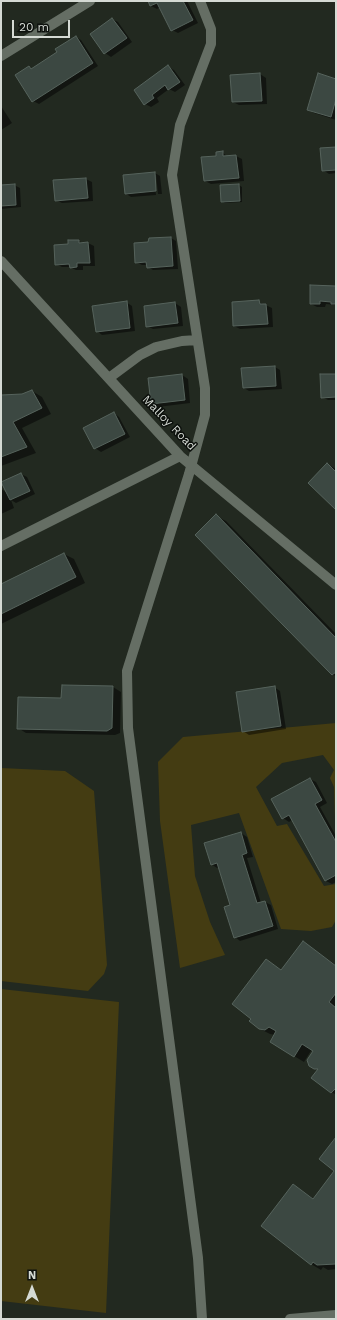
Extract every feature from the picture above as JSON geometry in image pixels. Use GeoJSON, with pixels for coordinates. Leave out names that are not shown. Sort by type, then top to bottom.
{"type":"FeatureCollection","features":[{"type":"Feature","properties":{"kind":"lane"},"geometry":{"type":"LineString","coordinates":[[1,56],[90,1]]}},
{"type":"Feature","properties":{"kind":"lane"},"geometry":{"type":"LineString","coordinates":[[200,1],[211,29],[211,44],[180,125],[172,175],[205,388],[205,415],[127,671],[128,728],[198,1258],[202,1319]]}},
{"type":"Feature","properties":{"kind":"lane","name":"Malloy Road"},"geometry":{"type":"LineString","coordinates":[[1,261],[180,456],[336,585]]}},
{"type":"Feature","properties":{"kind":"lane"},"geometry":{"type":"LineString","coordinates":[[109,378],[140,354],[172,343],[197,340]]}},
{"type":"Feature","properties":{"kind":"lane"},"geometry":{"type":"LineString","coordinates":[[1,546],[180,456]]}},
{"type":"Feature","properties":{"kind":"lane"},"geometry":{"type":"LineString","coordinates":[[290,1319],[336,1315]]}},
{"type":"Feature","properties":{"kind":"shaded area"},"geometry":{"type":"Polygon","coordinates":[[[336,723],[336,820],[334,787],[330,778],[334,770],[323,755],[282,763],[256,787],[277,826],[287,824],[324,886],[336,884],[336,920],[332,927],[311,931],[281,929],[239,813],[191,825],[195,876],[210,922],[225,955],[180,968],[160,821],[158,762],[183,737],[336,723]]]}},
{"type":"Feature","properties":{"kind":"shaded area"},"geometry":{"type":"Polygon","coordinates":[[[1,768],[65,771],[94,791],[107,965],[104,974],[88,991],[1,981],[1,768]]]}},
{"type":"Feature","properties":{"kind":"shaded area"},"geometry":{"type":"Polygon","coordinates":[[[1,989],[119,1002],[106,1313],[1,1301],[1,989]]]}},
{"type":"Feature","properties":{"kind":"building"},"geometry":{"type":"Polygon","coordinates":[[[148,1],[183,1],[193,20],[171,31],[157,3],[150,6],[148,1]]]}},
{"type":"Feature","properties":{"kind":"building"},"geometry":{"type":"Polygon","coordinates":[[[112,18],[127,38],[104,54],[90,34],[112,18]]]}},
{"type":"Feature","properties":{"kind":"building"},"geometry":{"type":"Polygon","coordinates":[[[76,36],[93,63],[32,102],[15,75],[29,66],[31,69],[57,52],[55,49],[76,36]]]}},
{"type":"Feature","properties":{"kind":"building"},"geometry":{"type":"Polygon","coordinates":[[[168,65],[180,82],[168,90],[165,85],[152,95],[154,98],[144,105],[134,90],[168,65]]]}},
{"type":"Feature","properties":{"kind":"building"},"geometry":{"type":"Polygon","coordinates":[[[260,73],[262,101],[232,102],[230,75],[260,73]]]}},
{"type":"Feature","properties":{"kind":"building"},"geometry":{"type":"Polygon","coordinates":[[[318,73],[336,79],[336,99],[331,117],[307,110],[318,73]]]}},
{"type":"Feature","properties":{"kind":"building"},"geometry":{"type":"Polygon","coordinates":[[[336,147],[336,170],[322,171],[320,148],[336,147]]]}},
{"type":"Feature","properties":{"kind":"building"},"geometry":{"type":"Polygon","coordinates":[[[223,151],[223,156],[236,155],[239,178],[204,181],[201,157],[216,156],[216,152],[223,151]]]}},
{"type":"Feature","properties":{"kind":"building"},"geometry":{"type":"Polygon","coordinates":[[[155,172],[156,191],[125,194],[123,175],[155,172]]]}},
{"type":"Feature","properties":{"kind":"building"},"geometry":{"type":"Polygon","coordinates":[[[86,178],[88,198],[55,201],[53,180],[86,178]]]}},
{"type":"Feature","properties":{"kind":"building"},"geometry":{"type":"Polygon","coordinates":[[[15,184],[16,205],[1,206],[1,185],[15,184]]]}},
{"type":"Feature","properties":{"kind":"building"},"geometry":{"type":"Polygon","coordinates":[[[239,184],[240,201],[221,202],[220,185],[239,184]]]}},
{"type":"Feature","properties":{"kind":"building"},"geometry":{"type":"Polygon","coordinates":[[[171,237],[173,266],[147,268],[146,262],[135,263],[134,243],[148,242],[149,238],[171,237]]]}},
{"type":"Feature","properties":{"kind":"building"},"geometry":{"type":"Polygon","coordinates":[[[68,240],[79,240],[79,243],[88,242],[90,263],[77,263],[77,267],[70,268],[69,264],[55,265],[54,245],[68,244],[68,240]]]}},
{"type":"Feature","properties":{"kind":"building"},"geometry":{"type":"Polygon","coordinates":[[[310,285],[336,286],[336,304],[320,301],[320,304],[310,304],[310,285]]]}},
{"type":"Feature","properties":{"kind":"building"},"geometry":{"type":"Polygon","coordinates":[[[259,300],[260,304],[266,304],[268,324],[233,326],[232,302],[259,300]]]}},
{"type":"Feature","properties":{"kind":"building"},"geometry":{"type":"Polygon","coordinates":[[[127,301],[130,328],[96,332],[92,306],[127,301]]]}},
{"type":"Feature","properties":{"kind":"building"},"geometry":{"type":"Polygon","coordinates":[[[175,302],[178,323],[146,327],[144,306],[175,302]]]}},
{"type":"Feature","properties":{"kind":"building"},"geometry":{"type":"Polygon","coordinates":[[[275,366],[276,386],[243,388],[241,368],[275,366]]]}},
{"type":"Feature","properties":{"kind":"building"},"geometry":{"type":"Polygon","coordinates":[[[182,374],[185,400],[151,404],[148,378],[182,374]]]}},
{"type":"Feature","properties":{"kind":"building"},"geometry":{"type":"Polygon","coordinates":[[[320,374],[336,374],[336,397],[321,398],[320,374]]]}},
{"type":"Feature","properties":{"kind":"building"},"geometry":{"type":"Polygon","coordinates":[[[32,390],[42,408],[13,422],[27,447],[1,457],[1,395],[22,394],[32,390]]]}},
{"type":"Feature","properties":{"kind":"building"},"geometry":{"type":"Polygon","coordinates":[[[114,412],[125,434],[94,449],[83,428],[114,412]]]}},
{"type":"Feature","properties":{"kind":"building"},"geometry":{"type":"Polygon","coordinates":[[[327,463],[336,472],[336,510],[308,483],[327,463]]]}},
{"type":"Feature","properties":{"kind":"building"},"geometry":{"type":"Polygon","coordinates":[[[21,473],[30,491],[10,500],[1,482],[21,473]]]}},
{"type":"Feature","properties":{"kind":"building"},"geometry":{"type":"Polygon","coordinates":[[[216,514],[336,638],[336,672],[332,675],[195,535],[216,514]]]}},
{"type":"Feature","properties":{"kind":"building"},"geometry":{"type":"Polygon","coordinates":[[[64,553],[76,577],[1,614],[1,584],[64,553]]]}},
{"type":"Feature","properties":{"kind":"building"},"geometry":{"type":"Polygon","coordinates":[[[62,685],[113,686],[112,728],[107,731],[17,729],[18,697],[61,698],[62,685]]]}},
{"type":"Feature","properties":{"kind":"building"},"geometry":{"type":"Polygon","coordinates":[[[275,686],[281,726],[242,732],[236,692],[275,686]]]}},
{"type":"Feature","properties":{"kind":"building"},"geometry":{"type":"Polygon","coordinates":[[[310,778],[322,800],[315,804],[336,842],[336,875],[325,881],[289,815],[282,819],[271,799],[310,778]]]}},
{"type":"Feature","properties":{"kind":"building"},"geometry":{"type":"Polygon","coordinates":[[[241,832],[247,853],[242,855],[257,903],[265,901],[273,926],[234,938],[224,907],[230,905],[217,863],[211,865],[204,843],[241,832]]]}},
{"type":"Feature","properties":{"kind":"building"},"geometry":{"type":"Polygon","coordinates":[[[303,941],[336,966],[336,993],[329,1002],[336,1008],[336,1088],[331,1093],[311,1078],[318,1069],[314,1069],[309,1066],[307,1060],[313,1051],[302,1044],[294,1057],[270,1042],[276,1031],[269,1027],[265,1030],[259,1029],[249,1021],[251,1019],[232,1004],[266,959],[281,970],[303,941]]]}},
{"type":"Feature","properties":{"kind":"building"},"geometry":{"type":"Polygon","coordinates":[[[336,1137],[336,1264],[317,1265],[313,1262],[311,1265],[261,1226],[293,1184],[313,1199],[334,1171],[319,1159],[336,1137]]]}}]}
